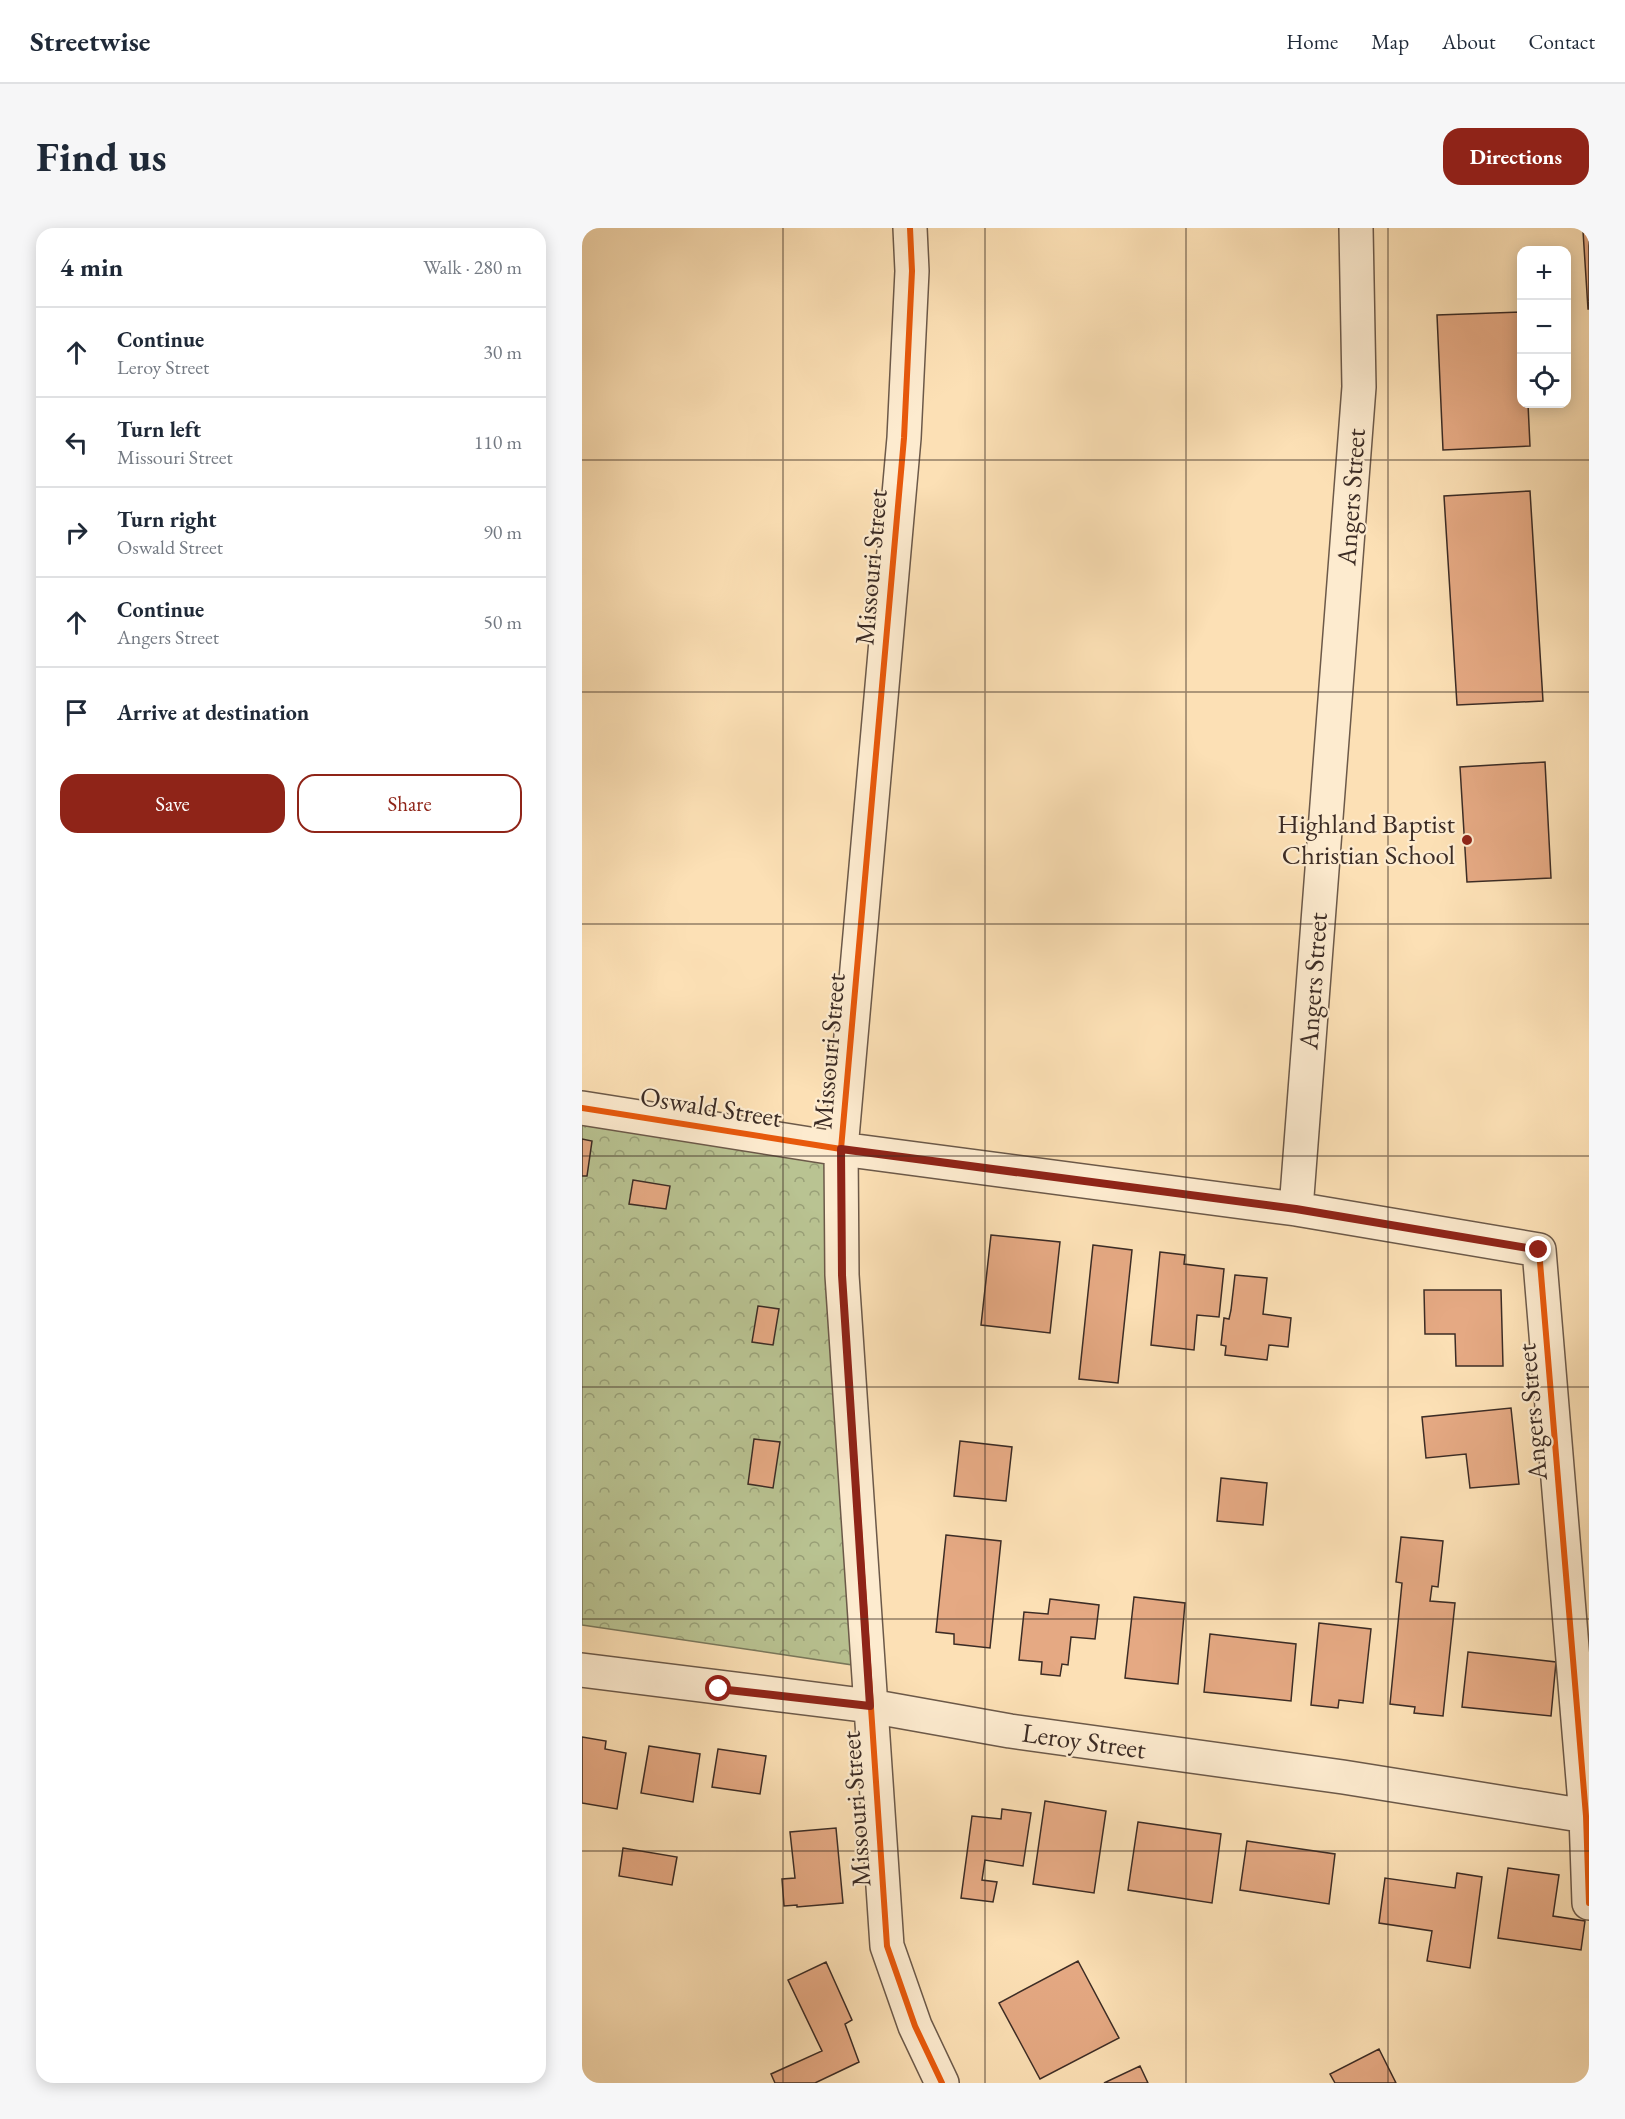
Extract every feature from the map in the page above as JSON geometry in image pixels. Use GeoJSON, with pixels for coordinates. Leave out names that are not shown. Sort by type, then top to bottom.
{"type":"FeatureCollection","features":[{"type":"Feature","properties":{"kind":"street","name":"Missouri Street"},"geometry":{"type":"LineString","coordinates":[[910,228],[912,271],[904,438],[841,1149],[842,1275],[887,1946],[915,2026],[942,2083]]}},
{"type":"Feature","properties":{"kind":"street","name":"Angers Street"},"geometry":{"type":"LineString","coordinates":[[1356,228],[1359,387],[1296,1209],[1539,1250],[1586,1816]]}},
{"type":"Feature","properties":{"kind":"street","name":"Oswald Street"},"geometry":{"type":"LineString","coordinates":[[582,1108],[841,1149],[1296,1209]]}},
{"type":"Feature","properties":{"kind":"street","name":"Leroy Street"},"geometry":{"type":"LineString","coordinates":[[582,1670],[870,1706],[1010,1731],[1343,1777],[1586,1816]]}},
{"type":"Feature","properties":{"kind":"street"},"geometry":{"type":"LineString","coordinates":[[1586,1816],[1589,1903]]}},
{"type":"Feature","properties":{"kind":"green space"},"geometry":{"type":"Polygon","coordinates":[[[582,1125],[829,1161],[853,1665],[582,1625],[582,1125]]]}},
{"type":"Feature","properties":{"kind":"building"},"geometry":{"type":"Polygon","coordinates":[[[1583,231],[1589,231],[1589,309],[1588,309],[1583,231]]]}},
{"type":"Feature","properties":{"kind":"building"},"geometry":{"type":"Polygon","coordinates":[[[1517,312],[1517,408],[1528,408],[1530,446],[1443,450],[1437,315],[1517,312]]]}},
{"type":"Feature","properties":{"kind":"building"},"geometry":{"type":"Polygon","coordinates":[[[1530,491],[1543,701],[1457,705],[1444,496],[1530,491]]]}},
{"type":"Feature","properties":{"kind":"building"},"geometry":{"type":"Polygon","coordinates":[[[1545,762],[1551,878],[1467,882],[1460,767],[1545,762]]]}},
{"type":"Feature","properties":{"kind":"building"},"geometry":{"type":"Polygon","coordinates":[[[582,1139],[592,1141],[587,1176],[582,1176],[582,1139]]]}},
{"type":"Feature","properties":{"kind":"building"},"geometry":{"type":"Polygon","coordinates":[[[633,1180],[670,1186],[666,1209],[629,1204],[633,1180]]]}},
{"type":"Feature","properties":{"kind":"building"},"geometry":{"type":"Polygon","coordinates":[[[991,1235],[1060,1242],[1050,1333],[981,1325],[991,1235]]]}},
{"type":"Feature","properties":{"kind":"building"},"geometry":{"type":"Polygon","coordinates":[[[1093,1245],[1132,1250],[1118,1383],[1079,1379],[1093,1245]]]}},
{"type":"Feature","properties":{"kind":"building"},"geometry":{"type":"Polygon","coordinates":[[[1160,1252],[1185,1255],[1184,1264],[1224,1269],[1219,1317],[1197,1315],[1194,1350],[1151,1345],[1160,1252]]]}},
{"type":"Feature","properties":{"kind":"building"},"geometry":{"type":"Polygon","coordinates":[[[1235,1275],[1267,1278],[1263,1314],[1291,1318],[1288,1347],[1269,1345],[1267,1360],[1225,1355],[1226,1346],[1221,1345],[1224,1318],[1229,1319],[1231,1310],[1235,1275]]]}},
{"type":"Feature","properties":{"kind":"building"},"geometry":{"type":"Polygon","coordinates":[[[1424,1290],[1501,1290],[1503,1366],[1456,1366],[1455,1334],[1425,1334],[1424,1290]]]}},
{"type":"Feature","properties":{"kind":"building"},"geometry":{"type":"Polygon","coordinates":[[[758,1306],[779,1309],[773,1345],[752,1342],[758,1306]]]}},
{"type":"Feature","properties":{"kind":"building"},"geometry":{"type":"Polygon","coordinates":[[[1511,1408],[1519,1484],[1470,1488],[1466,1454],[1426,1458],[1422,1417],[1511,1408]]]}},
{"type":"Feature","properties":{"kind":"building"},"geometry":{"type":"Polygon","coordinates":[[[754,1439],[780,1442],[773,1488],[748,1484],[754,1439]]]}},
{"type":"Feature","properties":{"kind":"building"},"geometry":{"type":"Polygon","coordinates":[[[960,1441],[1012,1447],[1006,1501],[954,1496],[960,1441]]]}},
{"type":"Feature","properties":{"kind":"building"},"geometry":{"type":"Polygon","coordinates":[[[1221,1478],[1267,1483],[1263,1525],[1217,1521],[1221,1478]]]}},
{"type":"Feature","properties":{"kind":"building"},"geometry":{"type":"Polygon","coordinates":[[[946,1535],[1001,1541],[990,1648],[954,1644],[954,1634],[936,1632],[946,1535]]]}},
{"type":"Feature","properties":{"kind":"building"},"geometry":{"type":"Polygon","coordinates":[[[1401,1537],[1443,1541],[1438,1587],[1432,1586],[1430,1601],[1455,1603],[1443,1716],[1414,1713],[1415,1707],[1390,1704],[1402,1583],[1396,1582],[1401,1537]]]}},
{"type":"Feature","properties":{"kind":"building"},"geometry":{"type":"Polygon","coordinates":[[[1134,1597],[1185,1603],[1178,1684],[1125,1678],[1134,1597]]]}},
{"type":"Feature","properties":{"kind":"building"},"geometry":{"type":"Polygon","coordinates":[[[1050,1599],[1099,1605],[1095,1639],[1071,1637],[1068,1665],[1062,1664],[1060,1676],[1041,1674],[1042,1662],[1019,1660],[1024,1612],[1048,1614],[1050,1599]]]}},
{"type":"Feature","properties":{"kind":"building"},"geometry":{"type":"Polygon","coordinates":[[[1319,1623],[1371,1629],[1363,1703],[1339,1700],[1338,1708],[1311,1705],[1319,1623]]]}},
{"type":"Feature","properties":{"kind":"building"},"geometry":{"type":"Polygon","coordinates":[[[1210,1634],[1296,1644],[1291,1701],[1204,1692],[1210,1634]]]}},
{"type":"Feature","properties":{"kind":"building"},"geometry":{"type":"Polygon","coordinates":[[[1468,1652],[1556,1662],[1551,1716],[1462,1707],[1468,1652]]]}},
{"type":"Feature","properties":{"kind":"building"},"geometry":{"type":"Polygon","coordinates":[[[582,1737],[606,1741],[605,1749],[626,1753],[617,1809],[582,1803],[582,1737]]]}},
{"type":"Feature","properties":{"kind":"building"},"geometry":{"type":"Polygon","coordinates":[[[649,1746],[700,1754],[693,1802],[641,1793],[649,1746]]]}},
{"type":"Feature","properties":{"kind":"building"},"geometry":{"type":"Polygon","coordinates":[[[718,1749],[766,1756],[760,1794],[712,1787],[718,1749]]]}},
{"type":"Feature","properties":{"kind":"building"},"geometry":{"type":"Polygon","coordinates":[[[1045,1801],[1106,1811],[1094,1893],[1033,1884],[1045,1801]]]}},
{"type":"Feature","properties":{"kind":"building"},"geometry":{"type":"Polygon","coordinates":[[[1002,1809],[1031,1813],[1023,1866],[985,1860],[982,1880],[997,1882],[993,1902],[961,1898],[972,1816],[1001,1819],[1002,1809]]]}},
{"type":"Feature","properties":{"kind":"building"},"geometry":{"type":"Polygon","coordinates":[[[1138,1822],[1221,1834],[1212,1903],[1128,1890],[1138,1822]]]}},
{"type":"Feature","properties":{"kind":"building"},"geometry":{"type":"Polygon","coordinates":[[[836,1828],[843,1903],[784,1906],[782,1879],[795,1878],[790,1832],[836,1828]]]}},
{"type":"Feature","properties":{"kind":"building"},"geometry":{"type":"Polygon","coordinates":[[[1247,1841],[1335,1854],[1329,1904],[1240,1890],[1247,1841]]]}},
{"type":"Feature","properties":{"kind":"building"},"geometry":{"type":"Polygon","coordinates":[[[623,1848],[677,1857],[672,1885],[619,1876],[623,1848]]]}},
{"type":"Feature","properties":{"kind":"building"},"geometry":{"type":"Polygon","coordinates":[[[1508,1868],[1559,1875],[1553,1916],[1585,1921],[1581,1950],[1498,1938],[1508,1868]]]}},
{"type":"Feature","properties":{"kind":"building"},"geometry":{"type":"Polygon","coordinates":[[[1457,1873],[1482,1877],[1470,1968],[1427,1961],[1432,1931],[1379,1923],[1385,1878],[1455,1888],[1457,1873]]]}},
{"type":"Feature","properties":{"kind":"building"},"geometry":{"type":"Polygon","coordinates":[[[1078,1961],[1119,2038],[1040,2079],[999,2003],[1078,1961]]]}},
{"type":"Feature","properties":{"kind":"building"},"geometry":{"type":"Polygon","coordinates":[[[826,1962],[852,2020],[845,2024],[859,2062],[815,2083],[775,2083],[771,2074],[822,2051],[788,1980],[826,1962]]]}},
{"type":"Feature","properties":{"kind":"building"},"geometry":{"type":"Polygon","coordinates":[[[1379,2049],[1396,2083],[1335,2083],[1330,2074],[1379,2049]]]}},
{"type":"Feature","properties":{"kind":"building"},"geometry":{"type":"Polygon","coordinates":[[[1140,2066],[1148,2083],[1104,2083],[1140,2066]]]}},
{"type":"Feature","properties":{"kind":"cycle path"},"geometry":{"type":"LineString","coordinates":[[910,228],[912,271],[904,438],[841,1149],[842,1275],[887,1946],[915,2026],[942,2083]]}},
{"type":"Feature","properties":{"kind":"cycle path"},"geometry":{"type":"LineString","coordinates":[[582,1108],[841,1149],[1296,1209],[1539,1250],[1586,1816],[1589,1903]]}},
{"type":"Feature","properties":{"kind":"place","name":"Highland Baptist Christian School"},"geometry":{"type":"Point","coordinates":[1467,840]}},
{"type":"Feature","properties":{"kind":"route"},"geometry":{"type":"LineString","coordinates":[[719,1689],[870,1706],[842,1275],[841,1149],[1296,1209],[1539,1250]]}}]}
